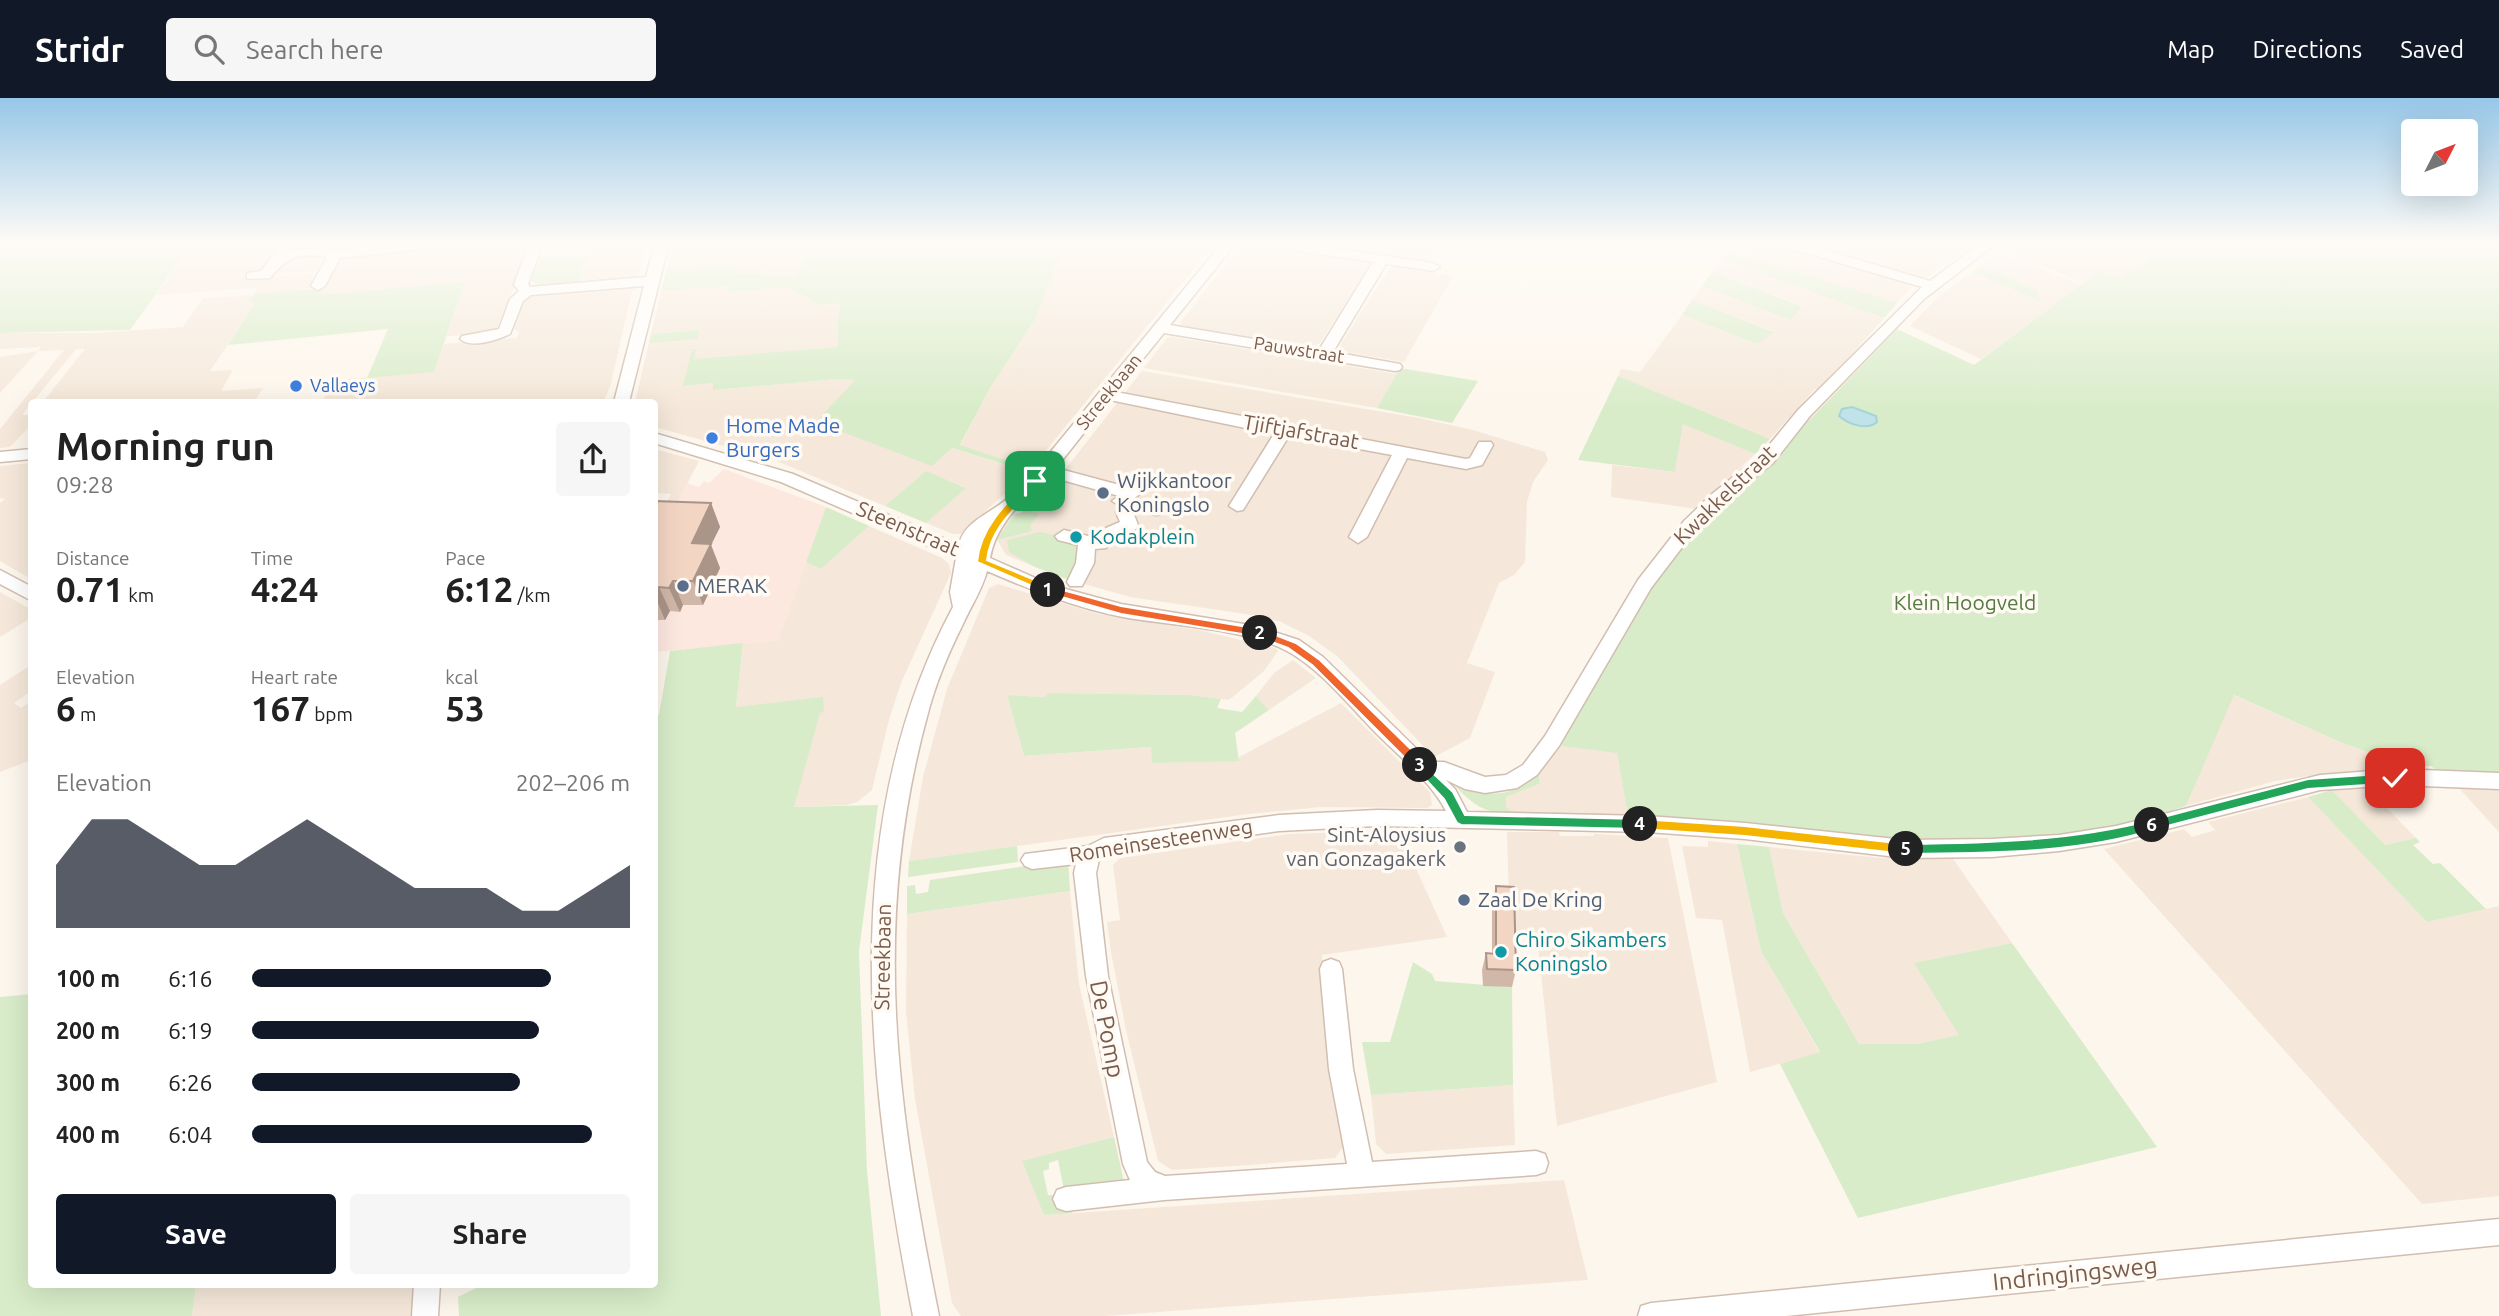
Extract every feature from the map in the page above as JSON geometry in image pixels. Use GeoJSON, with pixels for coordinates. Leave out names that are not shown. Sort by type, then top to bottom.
{"type":"FeatureCollection","features":[{"type":"Feature","properties":{"kind":"street"},"geometry":{"type":"LineString","coordinates":[[467,339],[502,334],[517,300]]}},
{"type":"Feature","properties":{"kind":"street"},"geometry":{"type":"LineString","coordinates":[[623,399],[647,300]]}},
{"type":"Feature","properties":{"kind":"street","name":"Streekbaan"},"geometry":{"type":"LineString","coordinates":[[961,607],[959,592],[964,553],[972,535],[1011,504],[1045,470],[1183,300]]}},
{"type":"Feature","properties":{"kind":"street"},"geometry":{"type":"LineString","coordinates":[[1324,355],[1357,300]]}},
{"type":"Feature","properties":{"kind":"street","name":"Kwakkelstraat"},"geometry":{"type":"LineString","coordinates":[[1425,770],[1444,770],[1477,785],[1492,785],[1510,782],[1534,766],[1552,741],[1634,600],[1666,553],[1712,503],[1767,459],[1804,413],[1917,300]]}},
{"type":"Feature","properties":{"kind":"street","name":"Pauwstraat"},"geometry":{"type":"LineString","coordinates":[[1161,328],[1395,367]]}},
{"type":"Feature","properties":{"kind":"street","name":"Tjiftjafstraat"},"geometry":{"type":"LineString","coordinates":[[1107,395],[1284,431],[1471,464],[1476,461],[1485,445]]}},
{"type":"Feature","properties":{"kind":"street"},"geometry":{"type":"LineString","coordinates":[[1237,506],[1284,431]]}},
{"type":"Feature","properties":{"kind":"street","name":"Steenstraat"},"geometry":{"type":"LineString","coordinates":[[658,439],[787,478],[1045,589],[1102,606],[1239,628],[1292,645],[1316,662],[1425,770],[1448,795],[1461,820]]}},
{"type":"Feature","properties":{"kind":"street"},"geometry":{"type":"LineString","coordinates":[[1358,537],[1402,452]]}},
{"type":"Feature","properties":{"kind":"street"},"geometry":{"type":"LineString","coordinates":[[0,457],[28,454]]}},
{"type":"Feature","properties":{"kind":"street"},"geometry":{"type":"LineString","coordinates":[[1045,470],[1156,510]]}},
{"type":"Feature","properties":{"kind":"street"},"geometry":{"type":"LineString","coordinates":[[1091,491],[1131,499]]}},
{"type":"Feature","properties":{"kind":"street"},"geometry":{"type":"LineString","coordinates":[[1065,536],[1100,544],[1112,532],[1130,525],[1124,512],[1131,499]]}},
{"type":"Feature","properties":{"kind":"street","name":"Streekbaan"},"geometry":{"type":"LineString","coordinates":[[926,1316],[888,1097],[882,1023],[882,931],[891,830],[923,700],[961,607],[974,584],[982,562],[985,540],[1011,504]]}},
{"type":"Feature","properties":{"kind":"street"},"geometry":{"type":"LineString","coordinates":[[1076,582],[1085,563],[1087,542]]}},
{"type":"Feature","properties":{"kind":"street"},"geometry":{"type":"LineString","coordinates":[[0,576],[28,593]]}},
{"type":"Feature","properties":{"kind":"street","name":"Romeinsesteenweg"},"geometry":{"type":"LineString","coordinates":[[1032,860],[1093,854],[1104,847],[1303,821],[1377,818],[1694,827],[1905,849],[1992,848],[2059,843],[2116,834],[2295,787],[2324,782],[2421,778],[2499,781]]}},
{"type":"Feature","properties":{"kind":"street","name":"De Pomp"},"geometry":{"type":"LineString","coordinates":[[1093,854],[1087,862],[1086,873],[1091,940],[1127,1127],[1139,1174],[1146,1182],[1165,1188]]}},
{"type":"Feature","properties":{"kind":"street"},"geometry":{"type":"LineString","coordinates":[[1331,969],[1341,1069],[1362,1175]]}},
{"type":"Feature","properties":{"kind":"street"},"geometry":{"type":"LineString","coordinates":[[1066,1199],[1165,1188],[1535,1163]]}},
{"type":"Feature","properties":{"kind":"street","name":"Indringingsweg"},"geometry":{"type":"LineString","coordinates":[[1651,1316],[2499,1231]]}},
{"type":"Feature","properties":{"kind":"street"},"geometry":{"type":"LineString","coordinates":[[425,1316],[426,1288]]}},
{"type":"Feature","properties":{"kind":"shaded area"},"geometry":{"type":"Polygon","coordinates":[[[202,300],[252,300],[257,301],[210,371],[233,370],[221,391],[263,388],[256,399],[45,399],[85,349],[76,349],[35,399],[28,399],[28,408],[22,415],[28,415],[28,428],[10,447],[0,448],[0,429],[64,350],[38,351],[41,347],[0,349],[0,333],[97,333],[183,327],[202,300]]]}},
{"type":"Feature","properties":{"kind":"shaded area"},"geometry":{"type":"Polygon","coordinates":[[[459,300],[509,300],[497,328],[484,334],[447,336],[459,300]]]}},
{"type":"Feature","properties":{"kind":"shaded area"},"geometry":{"type":"Polygon","coordinates":[[[524,300],[630,300],[610,387],[604,399],[324,399],[333,380],[434,372],[444,344],[517,338],[519,332],[514,329],[524,300]]]}},
{"type":"Feature","properties":{"kind":"shaded area"},"geometry":{"type":"Polygon","coordinates":[[[659,300],[810,300],[819,305],[842,303],[838,318],[839,347],[693,360],[684,386],[714,383],[713,390],[837,379],[856,380],[817,423],[951,448],[1028,472],[961,534],[953,534],[926,523],[965,487],[926,472],[885,506],[774,460],[658,428],[658,399],[636,399],[649,343],[697,339],[699,330],[651,334],[659,300]]]}},
{"type":"Feature","properties":{"kind":"shaded area"},"geometry":{"type":"Polygon","coordinates":[[[1043,300],[1169,300],[1031,469],[960,446],[990,388],[1036,318],[1043,300]]]}},
{"type":"Feature","properties":{"kind":"shaded area"},"geometry":{"type":"Polygon","coordinates":[[[1198,300],[1348,300],[1320,343],[1309,347],[1183,326],[1180,323],[1198,300]]]}},
{"type":"Feature","properties":{"kind":"shaded area"},"geometry":{"type":"Polygon","coordinates":[[[1369,300],[1439,300],[1404,362],[1345,352],[1339,347],[1369,300]]]}},
{"type":"Feature","properties":{"kind":"shaded area"},"geometry":{"type":"Polygon","coordinates":[[[1692,300],[1739,300],[1791,319],[1802,305],[1788,300],[1834,300],[1884,318],[1827,383],[1820,390],[1815,389],[1770,439],[1618,376],[1621,369],[1640,372],[1682,315],[1756,344],[1773,331],[1692,300]]]}},
{"type":"Feature","properties":{"kind":"shaded area"},"geometry":{"type":"Polygon","coordinates":[[[1935,300],[2061,300],[1981,359],[1910,326],[1935,300]]]}},
{"type":"Feature","properties":{"kind":"shaded area"},"geometry":{"type":"Polygon","coordinates":[[[1167,338],[1397,374],[1377,408],[1144,368],[1167,338]]]}},
{"type":"Feature","properties":{"kind":"shaded area"},"geometry":{"type":"Polygon","coordinates":[[[38,351],[0,393],[0,357],[38,351]]]}},
{"type":"Feature","properties":{"kind":"shaded area"},"geometry":{"type":"Polygon","coordinates":[[[1142,371],[1419,418],[1473,430],[1545,452],[1548,460],[1533,482],[1527,502],[1525,562],[1514,575],[1499,583],[1467,663],[1495,672],[1470,738],[1434,757],[1337,656],[1309,636],[1281,622],[1259,616],[1130,597],[1063,578],[1006,555],[996,538],[1014,514],[1032,512],[1142,371]]]}},
{"type":"Feature","properties":{"kind":"shaded area"},"geometry":{"type":"Polygon","coordinates":[[[1683,423],[1755,454],[1697,509],[1611,497],[1612,465],[1675,472],[1683,423]]]}},
{"type":"Feature","properties":{"kind":"shaded area"},"geometry":{"type":"Polygon","coordinates":[[[658,450],[699,461],[666,524],[658,523],[671,494],[658,493],[658,450]]]}},
{"type":"Feature","properties":{"kind":"shaded area"},"geometry":{"type":"Polygon","coordinates":[[[28,463],[28,577],[0,561],[0,503],[5,499],[0,498],[0,466],[28,463]]]}},
{"type":"Feature","properties":{"kind":"shaded area"},"geometry":{"type":"Polygon","coordinates":[[[724,469],[826,507],[778,641],[658,652],[658,525],[666,524],[687,483],[699,487],[704,481],[709,483],[724,469]]]}},
{"type":"Feature","properties":{"kind":"shaded area"},"geometry":{"type":"Polygon","coordinates":[[[869,526],[942,558],[949,564],[951,573],[901,683],[872,790],[857,802],[847,805],[793,807],[820,712],[736,707],[743,643],[778,640],[806,562],[821,569],[869,526]]]}},
{"type":"Feature","properties":{"kind":"shaded area"},"geometry":{"type":"Polygon","coordinates":[[[998,584],[1098,614],[1199,630],[1275,648],[1278,651],[1264,671],[1229,700],[1190,695],[1007,695],[1024,756],[1152,747],[1153,763],[1239,760],[1239,757],[1341,703],[1430,792],[1432,805],[1427,808],[1321,807],[1248,814],[909,861],[923,777],[947,689],[989,588],[998,584]]]}},
{"type":"Feature","properties":{"kind":"shaded area"},"geometry":{"type":"Polygon","coordinates":[[[0,592],[28,608],[28,620],[0,637],[0,592]]]}},
{"type":"Feature","properties":{"kind":"shaded area"},"geometry":{"type":"Polygon","coordinates":[[[1293,660],[1316,678],[1269,710],[1256,696],[1274,673],[1293,660]]]}},
{"type":"Feature","properties":{"kind":"shaded area"},"geometry":{"type":"Polygon","coordinates":[[[28,667],[28,693],[14,703],[21,708],[28,703],[28,761],[0,772],[0,685],[28,667]]]}},
{"type":"Feature","properties":{"kind":"shaded area"},"geometry":{"type":"Polygon","coordinates":[[[2233,695],[2340,742],[2392,761],[2398,768],[2329,773],[2275,781],[2186,806],[2233,695]]]}},
{"type":"Feature","properties":{"kind":"shaded area"},"geometry":{"type":"Polygon","coordinates":[[[1561,746],[1617,752],[1628,816],[1515,814],[1506,807],[1506,797],[1539,784],[1539,774],[1561,746]]]}},
{"type":"Feature","properties":{"kind":"shaded area"},"geometry":{"type":"Polygon","coordinates":[[[2364,785],[2416,838],[2385,845],[2332,790],[2364,785]]]}},
{"type":"Feature","properties":{"kind":"shaded area"},"geometry":{"type":"Polygon","coordinates":[[[2458,787],[2499,788],[2499,832],[2458,787]]]}},
{"type":"Feature","properties":{"kind":"shaded area"},"geometry":{"type":"Polygon","coordinates":[[[2308,797],[2427,922],[2499,906],[2499,1196],[2422,1204],[2104,849],[2184,829],[2192,837],[2215,830],[2208,822],[2308,797]]]}},
{"type":"Feature","properties":{"kind":"shaded area"},"geometry":{"type":"Polygon","coordinates":[[[1403,830],[1407,855],[1410,855],[1447,937],[1322,955],[1327,1059],[1343,1147],[1335,1158],[1172,1170],[1158,1161],[1126,1030],[1111,952],[1107,922],[1120,920],[1113,865],[1120,858],[1289,834],[1403,830]]]}},
{"type":"Feature","properties":{"kind":"shaded area"},"geometry":{"type":"Polygon","coordinates":[[[1507,832],[1668,838],[1717,1082],[1557,1126],[1537,935],[1510,934],[1507,832]]]}},
{"type":"Feature","properties":{"kind":"shaded area"},"geometry":{"type":"Polygon","coordinates":[[[1708,841],[1737,844],[1761,951],[1820,1053],[1750,1072],[1722,920],[1696,918],[1682,846],[1708,847],[1708,841]]]}},
{"type":"Feature","properties":{"kind":"shaded area"},"geometry":{"type":"Polygon","coordinates":[[[1769,847],[1881,858],[1951,856],[2012,943],[1915,963],[1960,1035],[1917,1044],[1859,1044],[1783,913],[1769,847]]]}},
{"type":"Feature","properties":{"kind":"shaded area"},"geometry":{"type":"Polygon","coordinates":[[[1070,891],[1079,984],[1114,1137],[1023,1161],[1044,1215],[1564,1180],[1588,1280],[1105,1316],[961,1316],[952,1303],[915,1099],[906,1012],[907,914],[1070,891]]]}},
{"type":"Feature","properties":{"kind":"shaded area"},"geometry":{"type":"Polygon","coordinates":[[[1513,1085],[1515,1145],[1386,1154],[1376,1144],[1371,1095],[1513,1085]]]}},
{"type":"Feature","properties":{"kind":"shaded area"},"geometry":{"type":"Polygon","coordinates":[[[196,1288],[414,1288],[411,1316],[192,1316],[196,1288]]]}},
{"type":"Feature","properties":{"kind":"green space"},"geometry":{"type":"Polygon","coordinates":[[[0,300],[151,300],[130,330],[0,333],[0,300]]]}},
{"type":"Feature","properties":{"kind":"green space"},"geometry":{"type":"Polygon","coordinates":[[[251,300],[459,300],[434,372],[367,378],[388,329],[228,345],[256,302],[250,302],[251,300]]]}},
{"type":"Feature","properties":{"kind":"green space"},"geometry":{"type":"Polygon","coordinates":[[[810,300],[1043,300],[1036,318],[990,388],[960,445],[1031,469],[1028,472],[952,448],[932,466],[816,422],[855,380],[837,379],[713,390],[713,383],[683,386],[692,349],[696,349],[694,359],[838,347],[841,303],[819,305],[810,300]]]}},
{"type":"Feature","properties":{"kind":"green space"},"geometry":{"type":"Polygon","coordinates":[[[1692,300],[1774,332],[1757,344],[1682,315],[1692,300]]]}},
{"type":"Feature","properties":{"kind":"green space"},"geometry":{"type":"Polygon","coordinates":[[[1738,300],[1786,300],[1802,306],[1791,320],[1738,300]]]}},
{"type":"Feature","properties":{"kind":"green space"},"geometry":{"type":"Polygon","coordinates":[[[1834,300],[1887,300],[1897,303],[1884,318],[1834,300]]]}},
{"type":"Feature","properties":{"kind":"green space","name":"Klein Hoogveld"},"geometry":{"type":"Polygon","coordinates":[[[2061,300],[2499,300],[2499,788],[2458,787],[2431,766],[2417,767],[2412,760],[2392,761],[2340,742],[2234,695],[2186,806],[2090,833],[2004,842],[1950,843],[1842,838],[1628,816],[1617,753],[1561,746],[1622,627],[1697,523],[1770,461],[1897,329],[1974,365],[2061,300]]]}},
{"type":"Feature","properties":{"kind":"green space"},"geometry":{"type":"Polygon","coordinates":[[[699,330],[698,339],[649,343],[651,334],[699,330]]]}},
{"type":"Feature","properties":{"kind":"green space"},"geometry":{"type":"Polygon","coordinates":[[[1400,368],[1478,381],[1452,423],[1377,408],[1400,368]]]}},
{"type":"Feature","properties":{"kind":"green space"},"geometry":{"type":"Polygon","coordinates":[[[1618,376],[1770,439],[1755,454],[1683,424],[1675,472],[1578,460],[1618,376]]]}},
{"type":"Feature","properties":{"kind":"green space"},"geometry":{"type":"Polygon","coordinates":[[[926,471],[966,488],[926,523],[885,506],[926,471]]]}},
{"type":"Feature","properties":{"kind":"green space"},"geometry":{"type":"Polygon","coordinates":[[[1056,478],[1065,480],[1066,483],[1057,481],[1033,512],[1039,514],[1030,525],[1032,531],[997,540],[1014,514],[1021,513],[1056,478]]]}},
{"type":"Feature","properties":{"kind":"green space"},"geometry":{"type":"Polygon","coordinates":[[[826,507],[869,526],[821,569],[806,562],[826,507]]]}},
{"type":"Feature","properties":{"kind":"green space"},"geometry":{"type":"Polygon","coordinates":[[[1040,532],[1057,536],[1078,546],[1081,556],[1072,568],[1074,575],[1067,579],[1035,567],[1009,552],[1007,540],[1040,532]]]}},
{"type":"Feature","properties":{"kind":"green space"},"geometry":{"type":"Polygon","coordinates":[[[743,643],[736,707],[823,697],[824,712],[820,713],[794,807],[878,805],[859,951],[867,1171],[881,1316],[459,1316],[458,1297],[476,1288],[658,1288],[658,715],[670,651],[743,643]]]}},
{"type":"Feature","properties":{"kind":"green space"},"geometry":{"type":"Polygon","coordinates":[[[1049,693],[1190,695],[1221,699],[1217,708],[1242,712],[1256,696],[1269,710],[1235,733],[1239,761],[1152,763],[1151,747],[1024,756],[1007,695],[1044,697],[1049,693]]]}},
{"type":"Feature","properties":{"kind":"green space"},"geometry":{"type":"Polygon","coordinates":[[[1539,774],[1539,784],[1506,797],[1506,807],[1515,814],[1493,812],[1478,806],[1449,780],[1474,790],[1495,793],[1516,789],[1539,774]]]}},
{"type":"Feature","properties":{"kind":"green space"},"geometry":{"type":"Polygon","coordinates":[[[2332,790],[2385,845],[2416,838],[2420,842],[2413,845],[2433,864],[2440,863],[2486,909],[2427,922],[2308,797],[2332,790]]]}},
{"type":"Feature","properties":{"kind":"green space"},"geometry":{"type":"Polygon","coordinates":[[[1737,844],[1769,847],[1783,913],[1859,1044],[1917,1044],[1959,1035],[1914,963],[2012,943],[2157,1147],[1858,1218],[1780,1064],[1820,1052],[1761,951],[1737,844]]]}},
{"type":"Feature","properties":{"kind":"green space"},"geometry":{"type":"Polygon","coordinates":[[[1017,846],[1018,862],[908,877],[909,861],[1017,846]]]}},
{"type":"Feature","properties":{"kind":"green space"},"geometry":{"type":"Polygon","coordinates":[[[1068,860],[1070,891],[907,914],[907,886],[915,885],[916,894],[928,892],[930,880],[1068,860]]]}},
{"type":"Feature","properties":{"kind":"green space"},"geometry":{"type":"Polygon","coordinates":[[[1413,962],[1432,974],[1435,981],[1512,987],[1513,1085],[1371,1095],[1362,1042],[1390,1042],[1413,962]]]}},
{"type":"Feature","properties":{"kind":"green space"},"geometry":{"type":"Polygon","coordinates":[[[28,994],[28,1288],[196,1288],[192,1316],[0,1316],[0,997],[28,994]]]}},
{"type":"Feature","properties":{"kind":"green space"},"geometry":{"type":"Polygon","coordinates":[[[1114,1137],[1125,1186],[1064,1190],[1058,1160],[1049,1163],[1049,1169],[1043,1171],[1048,1195],[1065,1195],[1073,1203],[1072,1213],[1044,1215],[1022,1161],[1114,1137]]]}},
{"type":"Feature","properties":{"kind":"water"},"geometry":{"type":"Polygon","coordinates":[[[1852,407],[1876,416],[1877,422],[1868,426],[1858,425],[1839,416],[1842,409],[1852,407]]]}},
{"type":"Feature","properties":{"kind":"building"},"geometry":{"type":"Polygon","coordinates":[[[658,501],[711,503],[692,543],[711,544],[693,581],[673,581],[669,588],[659,587],[658,501]]]}},
{"type":"Feature","properties":{"kind":"building"},"geometry":{"type":"Polygon","coordinates":[[[1496,886],[1514,887],[1516,970],[1487,969],[1486,953],[1496,954],[1496,886]]]}},
{"type":"Feature","properties":{"kind":"place","name":"Vallaeys"},"geometry":{"type":"Point","coordinates":[296,386]}},
{"type":"Feature","properties":{"kind":"place","name":"Home Made Burgers"},"geometry":{"type":"Point","coordinates":[712,438]}},
{"type":"Feature","properties":{"kind":"place","name":"Wijkkantoor Koningslo"},"geometry":{"type":"Point","coordinates":[1103,493]}},
{"type":"Feature","properties":{"kind":"place","name":"Kodakplein"},"geometry":{"type":"Point","coordinates":[1076,537]}},
{"type":"Feature","properties":{"kind":"place","name":"MERAK"},"geometry":{"type":"Point","coordinates":[683,586]}},
{"type":"Feature","properties":{"kind":"place","name":"Sint-Aloysius van Gonzagakerk"},"geometry":{"type":"Point","coordinates":[1460,847]}},
{"type":"Feature","properties":{"kind":"place","name":"Zaal De Kring"},"geometry":{"type":"Point","coordinates":[1464,900]}},
{"type":"Feature","properties":{"kind":"place","name":"Chiro Sikambers Koningslo"},"geometry":{"type":"Point","coordinates":[1501,952]}},
{"type":"Feature","properties":{"kind":"route"},"geometry":{"type":"LineString","coordinates":[[1035,481],[1011,504],[985,540],[982,562],[1045,589],[1102,606],[1239,628],[1292,645],[1316,662],[1425,770],[1448,795],[1461,820],[1647,824],[1745,831],[1905,849],[1992,848],[2097,838],[2308,784],[2395,778]]}}]}
